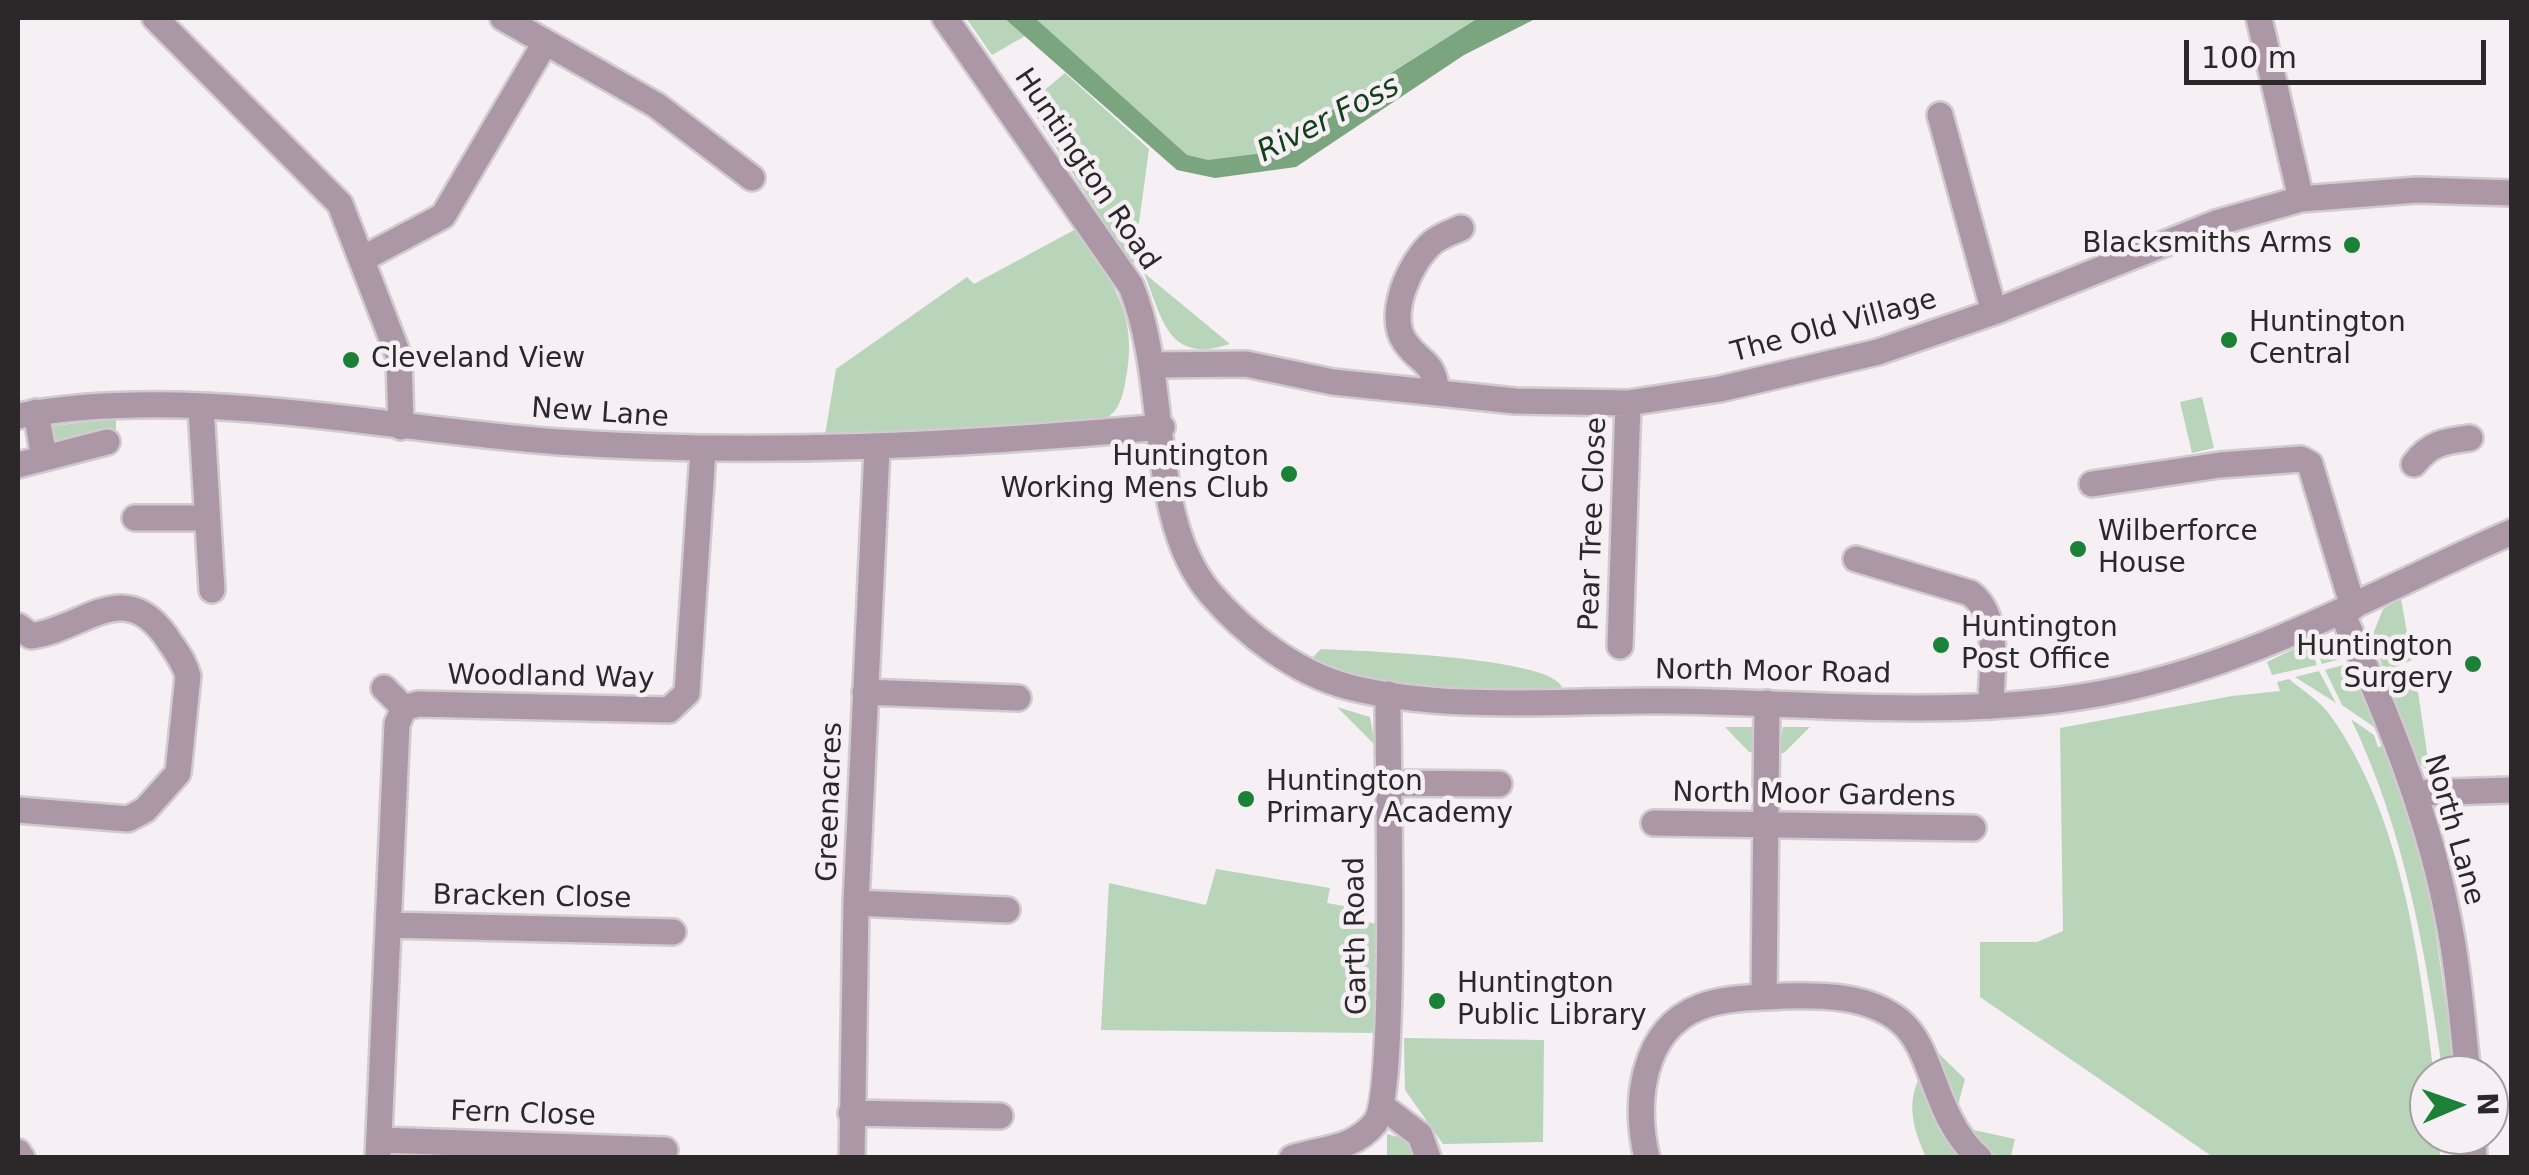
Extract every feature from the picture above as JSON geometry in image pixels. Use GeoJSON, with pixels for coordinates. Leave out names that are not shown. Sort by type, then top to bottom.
{"type":"FeatureCollection","features":[{"type":"Feature","properties":{"kind":"street"},"geometry":{"type":"LineString","coordinates":[[155,18],[340,204],[399,357],[401,426]]}},
{"type":"Feature","properties":{"kind":"street"},"geometry":{"type":"LineString","coordinates":[[503,18],[656,105],[752,178]]}},
{"type":"Feature","properties":{"kind":"street","name":"Huntington Road"},"geometry":{"type":"LineString","coordinates":[[945,18],[1131,286],[1146,323],[1162,426]]}},
{"type":"Feature","properties":{"kind":"street"},"geometry":{"type":"LineString","coordinates":[[2258,18],[2301,199]]}},
{"type":"Feature","properties":{"kind":"street"},"geometry":{"type":"LineString","coordinates":[[364,258],[443,216],[545,43]]}},
{"type":"Feature","properties":{"kind":"street"},"geometry":{"type":"LineString","coordinates":[[1940,115],[1994,312]]}},
{"type":"Feature","properties":{"kind":"street","name":"The Old Village"},"geometry":{"type":"LineString","coordinates":[[1154,365],[1246,364],[1334,382],[1529,402],[1628,403],[1720,390],[1878,352],[1994,312],[2216,224],[2301,199],[2417,190],[2512,193]]}},
{"type":"Feature","properties":{"kind":"street"},"geometry":{"type":"LineString","coordinates":[[1438,392],[1434,370],[1406,345],[1400,330],[1401,301],[1412,266],[1433,242],[1460,228]]}},
{"type":"Feature","properties":{"kind":"street","name":"New Lane"},"geometry":{"type":"LineString","coordinates":[[44,458],[27,414],[102,403],[703,451],[877,449],[1162,426]]}},
{"type":"Feature","properties":{"kind":"street","name":"Pear Tree Close"},"geometry":{"type":"LineString","coordinates":[[1620,646],[1628,403]]}},
{"type":"Feature","properties":{"kind":"street"},"geometry":{"type":"LineString","coordinates":[[201,408],[212,590]]}},
{"type":"Feature","properties":{"kind":"street","name":"North Moor Road"},"geometry":{"type":"LineString","coordinates":[[1162,426],[1176,534],[1208,592],[1240,624],[1288,660],[1331,681],[1388,694],[1991,706],[2060,700],[2143,685],[2262,646],[2512,532]]}},
{"type":"Feature","properties":{"kind":"street"},"geometry":{"type":"LineString","coordinates":[[2414,464],[2425,449],[2440,442],[2470,438]]}},
{"type":"Feature","properties":{"kind":"street"},"geometry":{"type":"LineString","coordinates":[[18,465],[107,442]]}},
{"type":"Feature","properties":{"kind":"street","name":"Greenacres"},"geometry":{"type":"LineString","coordinates":[[852,1158],[856,903],[877,449]]}},
{"type":"Feature","properties":{"kind":"street","name":"Woodland Way"},"geometry":{"type":"LineString","coordinates":[[404,708],[418,704],[669,710],[680,704],[687,694],[703,451]]}},
{"type":"Feature","properties":{"kind":"street","name":"North Lane"},"geometry":{"type":"LineString","coordinates":[[2092,484],[2220,465],[2301,459],[2310,464],[2348,610],[2416,793],[2447,910],[2465,1055]]}},
{"type":"Feature","properties":{"kind":"street"},"geometry":{"type":"LineString","coordinates":[[135,518],[205,518]]}},
{"type":"Feature","properties":{"kind":"street"},"geometry":{"type":"LineString","coordinates":[[1856,559],[1970,593],[1983,602],[1990,622],[1991,706]]}},
{"type":"Feature","properties":{"kind":"street"},"geometry":{"type":"LineString","coordinates":[[18,626],[31,636],[46,634],[113,607],[133,608],[150,615],[184,662],[188,676],[178,773],[145,810],[128,819],[18,810]]}},
{"type":"Feature","properties":{"kind":"street"},"geometry":{"type":"LineString","coordinates":[[379,1149],[397,724],[404,708],[384,688]]}},
{"type":"Feature","properties":{"kind":"street"},"geometry":{"type":"LineString","coordinates":[[865,692],[1018,698]]}},
{"type":"Feature","properties":{"kind":"street","name":"Garth Road"},"geometry":{"type":"LineString","coordinates":[[1383,1107],[1388,1036],[1388,694]]}},
{"type":"Feature","properties":{"kind":"street"},"geometry":{"type":"LineString","coordinates":[[1764,997],[1768,703]]}},
{"type":"Feature","properties":{"kind":"street"},"geometry":{"type":"LineString","coordinates":[[1387,783],[1500,784]]}},
{"type":"Feature","properties":{"kind":"street"},"geometry":{"type":"LineString","coordinates":[[2416,793],[2512,790]]}},
{"type":"Feature","properties":{"kind":"street","name":"North Moor Gardens"},"geometry":{"type":"LineString","coordinates":[[1654,823],[1973,828]]}},
{"type":"Feature","properties":{"kind":"street"},"geometry":{"type":"LineString","coordinates":[[856,903],[1006,910]]}},
{"type":"Feature","properties":{"kind":"street","name":"Bracken Close"},"geometry":{"type":"LineString","coordinates":[[389,924],[674,932]]}},
{"type":"Feature","properties":{"kind":"street"},"geometry":{"type":"LineString","coordinates":[[1647,1158],[1641,1132],[1645,1073],[1653,1049],[1668,1028],[1702,1006],[1764,997],[1862,1002],[1902,1022],[1920,1051],[1949,1124],[1979,1158]]}},
{"type":"Feature","properties":{"kind":"street"},"geometry":{"type":"LineString","coordinates":[[1292,1158],[1330,1151],[1356,1139],[1375,1123],[1383,1107],[1420,1135],[1428,1158]]}},
{"type":"Feature","properties":{"kind":"street"},"geometry":{"type":"LineString","coordinates":[[851,1113],[1000,1116]]}},
{"type":"Feature","properties":{"kind":"street","name":"Fern Close"},"geometry":{"type":"LineString","coordinates":[[379,1149],[665,1150]]}},
{"type":"Feature","properties":{"kind":"shaded area"},"geometry":{"type":"Polygon","coordinates":[[[966,18],[1004,18],[1025,36],[992,55],[966,18]]]}},
{"type":"Feature","properties":{"kind":"shaded area"},"geometry":{"type":"Polygon","coordinates":[[[1034,18],[1478,18],[1261,154],[1212,162],[1182,155],[1034,18]]]}},
{"type":"Feature","properties":{"kind":"shaded area"},"geometry":{"type":"Polygon","coordinates":[[[1065,73],[1149,149],[1133,267],[1028,104],[1065,73]]]}},
{"type":"Feature","properties":{"kind":"shaded area"},"geometry":{"type":"Polygon","coordinates":[[[1076,229],[1112,284],[1126,319],[1129,359],[1122,397],[1112,414],[1090,423],[1059,427],[825,435],[836,369],[967,277],[974,284],[1076,229]]]}},
{"type":"Feature","properties":{"kind":"shaded area"},"geometry":{"type":"Polygon","coordinates":[[[1144,273],[1230,344],[1209,349],[1181,343],[1163,322],[1144,273]]]}},
{"type":"Feature","properties":{"kind":"shaded area"},"geometry":{"type":"Polygon","coordinates":[[[2202,397],[2214,448],[2192,453],[2180,402],[2202,397]]]}},
{"type":"Feature","properties":{"kind":"shaded area"},"geometry":{"type":"Polygon","coordinates":[[[116,419],[116,434],[54,444],[51,426],[116,419]]]}},
{"type":"Feature","properties":{"kind":"shaded area"},"geometry":{"type":"Polygon","coordinates":[[[2401,599],[2412,660],[2391,669],[2382,666],[2373,634],[2383,609],[2401,599]]]}},
{"type":"Feature","properties":{"kind":"shaded area"},"geometry":{"type":"Polygon","coordinates":[[[2313,640],[2334,645],[2347,657],[2322,664],[2313,640]]]}},
{"type":"Feature","properties":{"kind":"shaded area"},"geometry":{"type":"Polygon","coordinates":[[[2308,642],[2317,665],[2272,675],[2267,662],[2308,642]]]}},
{"type":"Feature","properties":{"kind":"shaded area"},"geometry":{"type":"Polygon","coordinates":[[[1321,649],[1490,662],[1550,677],[1562,687],[1542,691],[1475,691],[1395,682],[1331,667],[1313,657],[1321,649]]]}},
{"type":"Feature","properties":{"kind":"shaded area"},"geometry":{"type":"Polygon","coordinates":[[[2351,663],[2384,734],[2342,705],[2325,670],[2351,663]]]}},
{"type":"Feature","properties":{"kind":"shaded area"},"geometry":{"type":"Polygon","coordinates":[[[2319,671],[2336,703],[2295,677],[2319,671]]]}},
{"type":"Feature","properties":{"kind":"shaded area"},"geometry":{"type":"Polygon","coordinates":[[[2416,678],[2430,773],[2417,761],[2393,695],[2399,685],[2416,678]]]}},
{"type":"Feature","properties":{"kind":"shaded area"},"geometry":{"type":"Polygon","coordinates":[[[2289,679],[2330,715],[2355,755],[2391,842],[2422,982],[2431,1055],[2409,1055],[2409,1155],[2440,1157],[2213,1157],[1980,997],[1980,942],[2037,942],[2063,931],[2060,728],[2232,696],[2280,691],[2277,682],[2289,679]]]}},
{"type":"Feature","properties":{"kind":"shaded area"},"geometry":{"type":"Polygon","coordinates":[[[1337,707],[1370,717],[1375,745],[1337,707]]]}},
{"type":"Feature","properties":{"kind":"shaded area"},"geometry":{"type":"Polygon","coordinates":[[[2351,719],[2374,735],[2378,747],[2387,745],[2426,866],[2453,1055],[2440,1055],[2411,893],[2370,761],[2351,719]]]}},
{"type":"Feature","properties":{"kind":"shaded area"},"geometry":{"type":"Polygon","coordinates":[[[1725,727],[1754,727],[1759,752],[1749,752],[1725,727]]]}},
{"type":"Feature","properties":{"kind":"shaded area"},"geometry":{"type":"Polygon","coordinates":[[[1783,727],[1810,727],[1784,753],[1778,753],[1783,727]]]}},
{"type":"Feature","properties":{"kind":"shaded area"},"geometry":{"type":"Polygon","coordinates":[[[1216,869],[1330,888],[1327,903],[1344,906],[1343,918],[1377,924],[1378,1033],[1101,1030],[1109,883],[1206,905],[1216,869]]]}},
{"type":"Feature","properties":{"kind":"shaded area"},"geometry":{"type":"Polygon","coordinates":[[[1404,1038],[1544,1040],[1543,1142],[1443,1144],[1405,1090],[1404,1038]]]}},
{"type":"Feature","properties":{"kind":"shaded area"},"geometry":{"type":"Polygon","coordinates":[[[1935,1050],[1965,1079],[1956,1113],[1932,1054],[1935,1050]]]}},
{"type":"Feature","properties":{"kind":"shaded area"},"geometry":{"type":"Polygon","coordinates":[[[1918,1081],[1939,1126],[1964,1157],[1926,1157],[1912,1110],[1918,1081]]]}},
{"type":"Feature","properties":{"kind":"shaded area"},"geometry":{"type":"Polygon","coordinates":[[[1969,1129],[2015,1139],[2011,1156],[1997,1157],[1969,1129]]]}},
{"type":"Feature","properties":{"kind":"shaded area"},"geometry":{"type":"Polygon","coordinates":[[[1387,1134],[1406,1139],[1416,1157],[1387,1157],[1387,1134]]]}},
{"type":"Feature","properties":{"kind":"water","name":"River Foss"},"geometry":{"type":"Polygon","coordinates":[[[1004,18],[1035,18],[1187,155],[1208,160],[1264,153],[1478,18],[1537,18],[1464,55],[1296,167],[1215,178],[1177,170],[1004,18]]]}},
{"type":"Feature","properties":{"kind":"place","name":"Blacksmiths Arms"},"geometry":{"type":"Point","coordinates":[2352,245]}},
{"type":"Feature","properties":{"kind":"place","name":"Huntington Central"},"geometry":{"type":"Point","coordinates":[2229,340]}},
{"type":"Feature","properties":{"kind":"place","name":"Cleveland View"},"geometry":{"type":"Point","coordinates":[351,360]}},
{"type":"Feature","properties":{"kind":"place","name":"Huntington Working Mens Club"},"geometry":{"type":"Point","coordinates":[1289,474]}},
{"type":"Feature","properties":{"kind":"place","name":"Wilberforce House"},"geometry":{"type":"Point","coordinates":[2078,549]}},
{"type":"Feature","properties":{"kind":"place","name":"Huntington Post Office"},"geometry":{"type":"Point","coordinates":[1941,645]}},
{"type":"Feature","properties":{"kind":"place","name":"Huntington Surgery"},"geometry":{"type":"Point","coordinates":[2473,664]}},
{"type":"Feature","properties":{"kind":"place","name":"Huntington Primary Academy"},"geometry":{"type":"Point","coordinates":[1246,799]}},
{"type":"Feature","properties":{"kind":"place","name":"Huntington Public Library"},"geometry":{"type":"Point","coordinates":[1437,1001]}}]}
